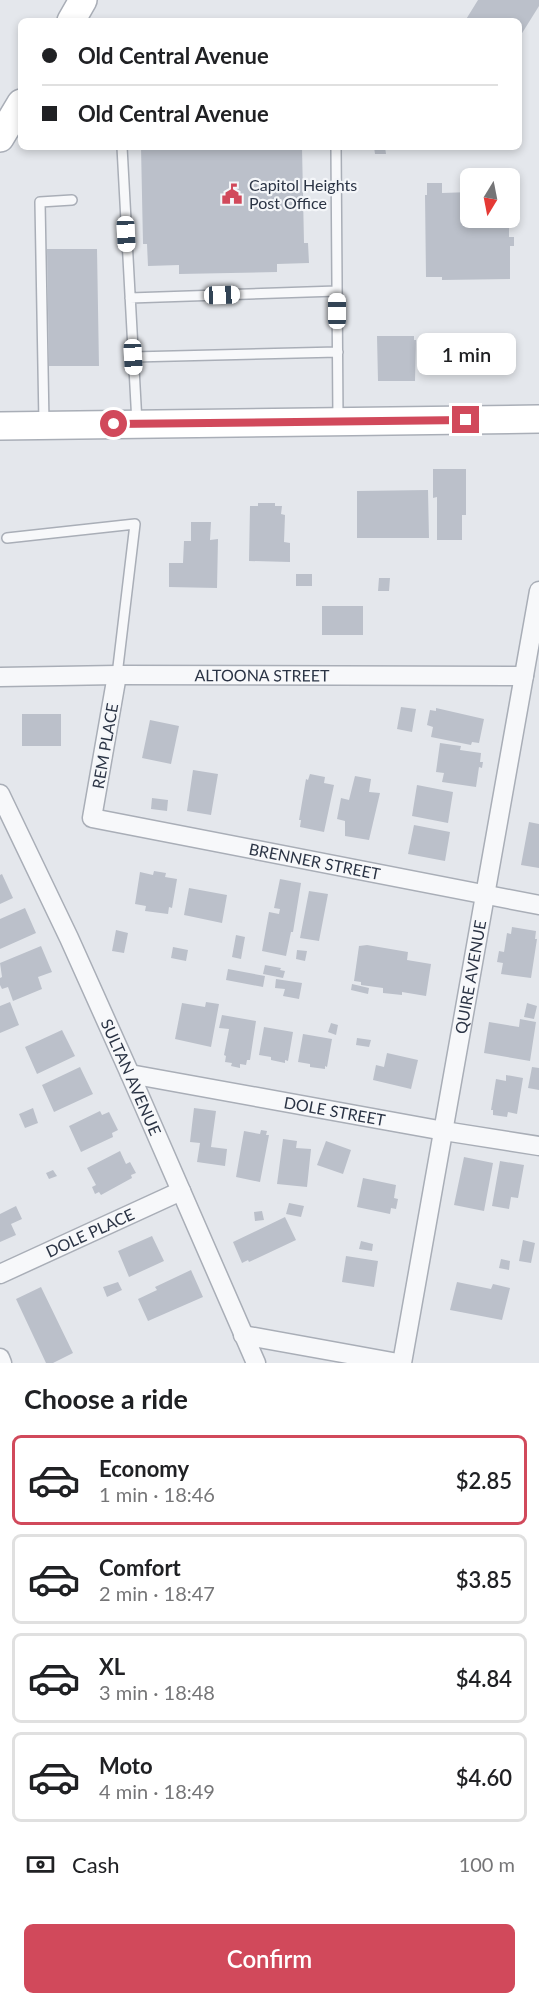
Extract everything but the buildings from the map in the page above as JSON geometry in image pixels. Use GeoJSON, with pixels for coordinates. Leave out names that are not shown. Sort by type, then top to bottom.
{"type":"FeatureCollection","features":[{"type":"Feature","properties":{"kind":"main road"},"geometry":{"type":"LineString","coordinates":[[73,18],[83,0]]}},
{"type":"Feature","properties":{"kind":"main road"},"geometry":{"type":"LineString","coordinates":[[0,138],[18,108]]}},
{"type":"Feature","properties":{"kind":"main road"},"geometry":{"type":"LineString","coordinates":[[0,426],[539,419]]}},
{"type":"Feature","properties":{"kind":"street","name":"QUIRE AVENUE"},"geometry":{"type":"LineString","coordinates":[[402,1363],[524,676],[533,659],[539,591]]}},
{"type":"Feature","properties":{"kind":"street","name":"REM PLACE"},"geometry":{"type":"LineString","coordinates":[[92,818],[117,675]]}},
{"type":"Feature","properties":{"kind":"street","name":"ALTOONA STREET"},"geometry":{"type":"LineString","coordinates":[[0,677],[524,676]]}},
{"type":"Feature","properties":{"kind":"street","name":"SULTAN AVENUE"},"geometry":{"type":"LineString","coordinates":[[0,794],[69,938],[256,1363]]}},
{"type":"Feature","properties":{"kind":"street","name":"BRENNER STREET"},"geometry":{"type":"LineString","coordinates":[[92,818],[539,905]]}},
{"type":"Feature","properties":{"kind":"street","name":"DOLE STREET"},"geometry":{"type":"LineString","coordinates":[[130,1074],[539,1146]]}},
{"type":"Feature","properties":{"kind":"street","name":"DOLE PLACE"},"geometry":{"type":"LineString","coordinates":[[0,1274],[181,1191]]}},
{"type":"Feature","properties":{"kind":"street"},"geometry":{"type":"LineString","coordinates":[[243,1335],[398,1363]]}},
{"type":"Feature","properties":{"kind":"street"},"geometry":{"type":"LineString","coordinates":[[0,1358],[2,1363]]}},
{"type":"Feature","properties":{"kind":"lane"},"geometry":{"type":"LineString","coordinates":[[122,150],[137,424]]}},
{"type":"Feature","properties":{"kind":"lane"},"geometry":{"type":"LineString","coordinates":[[336,150],[338,422]]}},
{"type":"Feature","properties":{"kind":"lane"},"geometry":{"type":"LineString","coordinates":[[45,425],[40,202],[72,200]]}},
{"type":"Feature","properties":{"kind":"lane"},"geometry":{"type":"LineString","coordinates":[[130,298],[337,291]]}},
{"type":"Feature","properties":{"kind":"lane"},"geometry":{"type":"LineString","coordinates":[[133,357],[338,352]]}},
{"type":"Feature","properties":{"kind":"lane"},"geometry":{"type":"LineString","coordinates":[[7,538],[135,524],[117,675]]}},
{"type":"Feature","properties":{"kind":"place","name":"Capitol Heights Post Office"},"geometry":{"type":"Point","coordinates":[232,194]}},
{"type":"Feature","properties":{"kind":"route"},"geometry":{"type":"LineString","coordinates":[[114,424],[466,420]]}}]}
